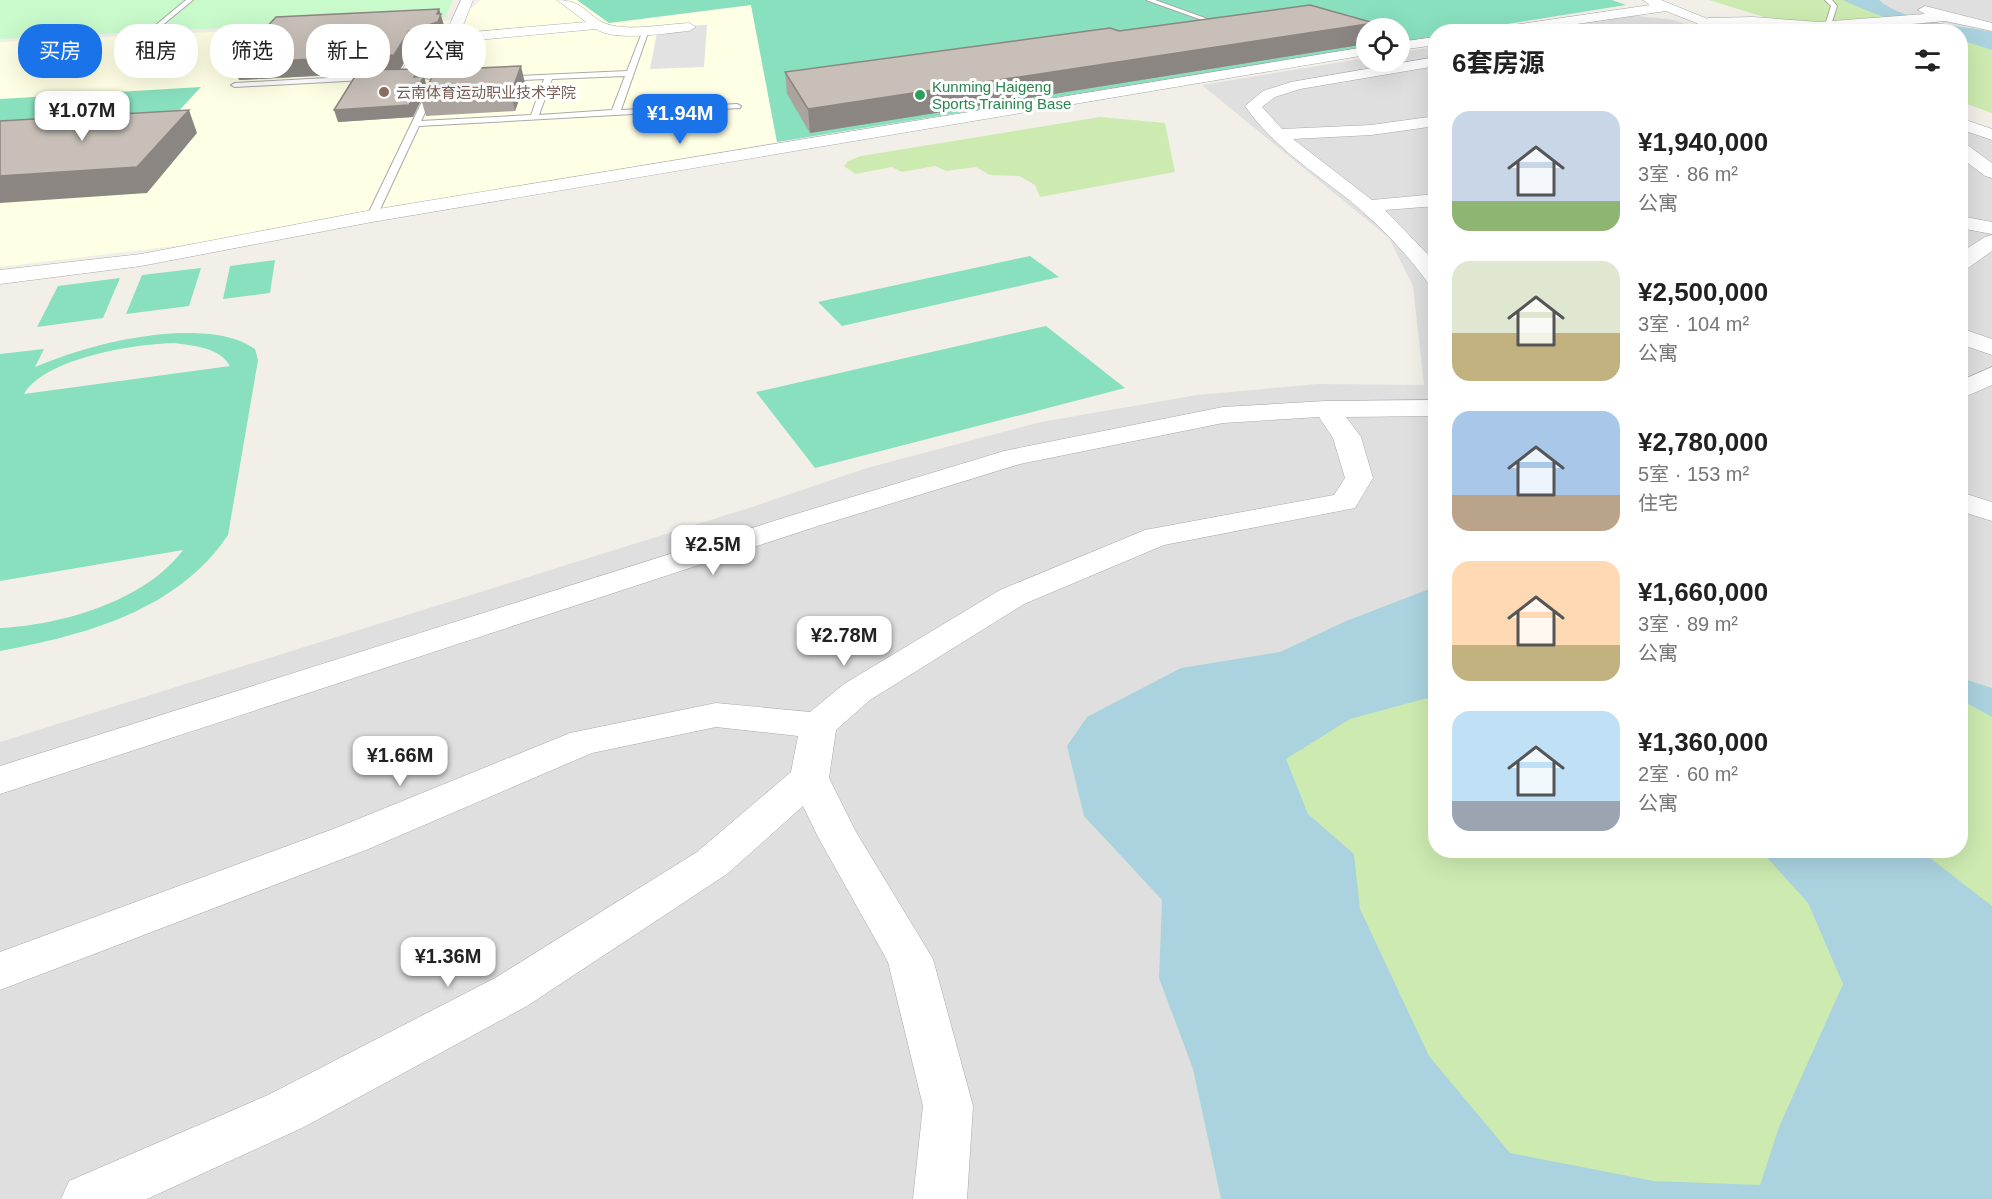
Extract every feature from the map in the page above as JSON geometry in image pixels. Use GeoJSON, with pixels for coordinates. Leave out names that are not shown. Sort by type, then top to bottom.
{"type":"FeatureCollection","features":[{"type":"Feature","properties":{"kind":"street"},"geometry":{"type":"LineString","coordinates":[[458,24],[467,0]]}},
{"type":"Feature","properties":{"kind":"street"},"geometry":{"type":"LineString","coordinates":[[563,0],[597,25],[612,31],[689,27]]}},
{"type":"Feature","properties":{"kind":"street"},"geometry":{"type":"LineString","coordinates":[[1636,0],[1657,5],[1704,24]]}},
{"type":"Feature","properties":{"kind":"street"},"geometry":{"type":"LineString","coordinates":[[1542,24],[1657,5]]}},
{"type":"Feature","properties":{"kind":"street"},"geometry":{"type":"LineString","coordinates":[[1911,5],[1941,18],[1992,27]]}},
{"type":"Feature","properties":{"kind":"street"},"geometry":{"type":"LineString","coordinates":[[1715,7],[1753,21]]}},
{"type":"Feature","properties":{"kind":"street"},"geometry":{"type":"LineString","coordinates":[[1850,24],[1941,18]]}},
{"type":"Feature","properties":{"kind":"street"},"geometry":{"type":"LineString","coordinates":[[1732,24],[1753,21],[1794,24]]}},
{"type":"Feature","properties":{"kind":"street"},"geometry":{"type":"LineString","coordinates":[[486,35],[597,25]]}},
{"type":"Feature","properties":{"kind":"street"},"geometry":{"type":"LineString","coordinates":[[1410,44],[1428,41]]}},
{"type":"Feature","properties":{"kind":"street"},"geometry":{"type":"LineString","coordinates":[[0,277],[152,258],[372,216],[1356,53]]}},
{"type":"Feature","properties":{"kind":"street"},"geometry":{"type":"LineString","coordinates":[[1428,62],[1297,85],[1269,94],[1253,106],[1286,144],[1369,206],[1412,246],[1428,267]]}},
{"type":"Feature","properties":{"kind":"street"},"geometry":{"type":"LineString","coordinates":[[1968,119],[1992,127]]}},
{"type":"Feature","properties":{"kind":"street"},"geometry":{"type":"LineString","coordinates":[[1277,134],[1371,130],[1428,122]]}},
{"type":"Feature","properties":{"kind":"street"},"geometry":{"type":"LineString","coordinates":[[1968,126],[1992,135]]}},
{"type":"Feature","properties":{"kind":"street"},"geometry":{"type":"LineString","coordinates":[[1968,154],[1992,172]]}},
{"type":"Feature","properties":{"kind":"street"},"geometry":{"type":"LineString","coordinates":[[1369,206],[1428,201]]}},
{"type":"Feature","properties":{"kind":"street"},"geometry":{"type":"LineString","coordinates":[[1968,224],[1992,228]]}},
{"type":"Feature","properties":{"kind":"street"},"geometry":{"type":"LineString","coordinates":[[1968,258],[1992,241]]}},
{"type":"Feature","properties":{"kind":"street"},"geometry":{"type":"LineString","coordinates":[[1968,338],[1992,348]]}},
{"type":"Feature","properties":{"kind":"street"},"geometry":{"type":"LineString","coordinates":[[1968,387],[1992,375]]}},
{"type":"Feature","properties":{"kind":"street"},"geometry":{"type":"LineString","coordinates":[[0,780],[973,469],[1134,431],[1223,415],[1326,409],[1428,408]]}},
{"type":"Feature","properties":{"kind":"street"},"geometry":{"type":"LineString","coordinates":[[940,1199],[948,1106],[910,959],[838,837],[810,778],[818,725],[857,692],[1012,597],[1156,537],[1344,502],[1359,478],[1347,437],[1326,409]]}},
{"type":"Feature","properties":{"kind":"street"},"geometry":{"type":"LineString","coordinates":[[1968,504],[1992,512]]}},
{"type":"Feature","properties":{"kind":"street"},"geometry":{"type":"LineString","coordinates":[[0,971],[351,839],[583,742],[716,715],[818,725]]}},
{"type":"Feature","properties":{"kind":"street"},"geometry":{"type":"LineString","coordinates":[[88,1199],[286,1111],[511,992],[712,863],[810,778]]}},
{"type":"Feature","properties":{"kind":"lane"},"geometry":{"type":"LineString","coordinates":[[161,24],[190,0]]}},
{"type":"Feature","properties":{"kind":"lane"},"geometry":{"type":"LineString","coordinates":[[1149,0],[1234,29],[1214,32]]}},
{"type":"Feature","properties":{"kind":"lane"},"geometry":{"type":"LineString","coordinates":[[1823,24],[1834,6],[1828,0]]}},
{"type":"Feature","properties":{"kind":"lane"},"geometry":{"type":"LineString","coordinates":[[616,112],[646,30]]}},
{"type":"Feature","properties":{"kind":"lane"},"geometry":{"type":"LineString","coordinates":[[489,79],[632,73]]}},
{"type":"Feature","properties":{"kind":"lane"},"geometry":{"type":"LineString","coordinates":[[235,85],[402,75]]}},
{"type":"Feature","properties":{"kind":"lane"},"geometry":{"type":"LineString","coordinates":[[534,117],[549,77]]}},
{"type":"Feature","properties":{"kind":"lane"},"geometry":{"type":"LineString","coordinates":[[372,216],[437,79],[466,80]]}},
{"type":"Feature","properties":{"kind":"lane"},"geometry":{"type":"LineString","coordinates":[[416,124],[737,106]]}},
{"type":"Feature","properties":{"kind":"shaded area","name":"云南体育运动职业技术学院"},"geometry":{"type":"Polygon","coordinates":[[[481,0],[577,0],[609,23],[751,5],[777,142],[191,244],[0,267],[0,42],[18,41],[18,78],[102,78],[102,37],[114,36],[114,78],[198,78],[198,32],[210,32],[210,78],[294,78],[294,28],[306,27],[306,78],[390,78],[390,24],[373,24],[456,20],[481,0]]]}},
{"type":"Feature","properties":{"kind":"shaded area"},"geometry":{"type":"Polygon","coordinates":[[[1879,0],[1992,0],[1992,32],[1968,27],[1968,24],[1950,24],[1909,16],[1888,8],[1879,0]]]}},
{"type":"Feature","properties":{"kind":"shaded area"},"geometry":{"type":"Polygon","coordinates":[[[1628,15],[1674,20],[1685,24],[1575,24],[1628,15]]]}},
{"type":"Feature","properties":{"kind":"shaded area"},"geometry":{"type":"Polygon","coordinates":[[[707,25],[704,67],[650,69],[658,27],[707,25]]]}},
{"type":"Feature","properties":{"kind":"shaded area"},"geometry":{"type":"Polygon","coordinates":[[[1428,48],[1428,590],[1346,621],[1280,652],[1181,668],[1084,816],[1162,900],[1159,978],[1193,1069],[1221,1199],[0,1199],[0,742],[752,507],[867,468],[1041,422],[1197,395],[1317,384],[1424,385],[1413,286],[1389,238],[1202,85],[1356,60],[1356,72],[1410,72],[1410,51],[1428,48]]]}},
{"type":"Feature","properties":{"kind":"shaded area"},"geometry":{"type":"Polygon","coordinates":[[[1968,131],[1992,140],[1992,688],[1968,680],[1968,131]]]}},
{"type":"Feature","properties":{"kind":"green space"},"geometry":{"type":"Polygon","coordinates":[[[0,0],[453,0],[445,17],[294,24],[210,24],[210,29],[198,29],[198,24],[114,24],[114,33],[102,34],[102,24],[18,24],[18,38],[0,39],[0,0]]]}},
{"type":"Feature","properties":{"kind":"green space","name":"Kunming Haigeng Sports Training Base"},"geometry":{"type":"Polygon","coordinates":[[[577,0],[1612,0],[1626,5],[1507,24],[1428,24],[1428,37],[1410,40],[1410,18],[1356,18],[1356,49],[777,142],[751,5],[609,23],[577,0]]]}},
{"type":"Feature","properties":{"kind":"green space"},"geometry":{"type":"Polygon","coordinates":[[[1709,0],[1879,0],[1903,13],[1944,24],[1814,24],[1767,18],[1709,0]]]}},
{"type":"Feature","properties":{"kind":"green space"},"geometry":{"type":"Polygon","coordinates":[[[1968,28],[1992,32],[1992,113],[1968,104],[1968,28]]]}},
{"type":"Feature","properties":{"kind":"green space"},"geometry":{"type":"Polygon","coordinates":[[[201,87],[176,114],[0,125],[0,99],[201,87]]]}},
{"type":"Feature","properties":{"kind":"green space"},"geometry":{"type":"Polygon","coordinates":[[[1100,117],[1165,123],[1175,172],[1040,197],[1035,185],[1019,176],[990,175],[976,167],[946,171],[935,166],[902,172],[892,167],[855,174],[844,166],[848,161],[861,156],[1100,117]]]}},
{"type":"Feature","properties":{"kind":"green space"},"geometry":{"type":"Polygon","coordinates":[[[1030,256],[1059,277],[842,326],[818,302],[1030,256]]]}},
{"type":"Feature","properties":{"kind":"green space"},"geometry":{"type":"Polygon","coordinates":[[[275,260],[270,293],[223,299],[230,266],[275,260]]]}},
{"type":"Feature","properties":{"kind":"green space"},"geometry":{"type":"Polygon","coordinates":[[[201,268],[189,306],[126,314],[142,275],[201,268]]]}},
{"type":"Feature","properties":{"kind":"green space"},"geometry":{"type":"Polygon","coordinates":[[[120,278],[103,318],[37,327],[58,286],[120,278]]]}},
{"type":"Feature","properties":{"kind":"green space"},"geometry":{"type":"Polygon","coordinates":[[[1046,326],[1125,388],[815,468],[756,392],[1046,326]]]}},
{"type":"Feature","properties":{"kind":"green space"},"geometry":{"type":"Polygon","coordinates":[[[177,333],[217,335],[237,340],[255,349],[258,360],[228,535],[207,561],[183,583],[156,601],[127,616],[64,637],[0,651],[0,628],[49,622],[100,607],[147,583],[167,568],[183,550],[0,581],[0,354],[44,349],[35,367],[104,344],[177,333]],[[174,343],[114,350],[70,362],[35,382],[24,394],[230,366],[213,351],[174,343]]]}},
{"type":"Feature","properties":{"kind":"green space"},"geometry":{"type":"Polygon","coordinates":[[[1428,590],[1428,858],[1968,858],[1968,680],[1992,688],[1992,1199],[1221,1199],[1193,1069],[1159,978],[1162,900],[1084,816],[1067,746],[1087,717],[1181,668],[1280,652],[1346,621],[1428,590]]]}},
{"type":"Feature","properties":{"kind":"water"},"geometry":{"type":"Polygon","coordinates":[[[1843,0],[1879,0],[1903,13],[1944,24],[1909,24],[1843,0]]]}},
{"type":"Feature","properties":{"kind":"water"},"geometry":{"type":"Polygon","coordinates":[[[1968,28],[1992,32],[1992,50],[1968,42],[1968,28]]]}},
{"type":"Feature","properties":{"kind":"water"},"geometry":{"type":"Polygon","coordinates":[[[1428,590],[1428,698],[1350,719],[1286,759],[1308,814],[1354,854],[1360,909],[1429,1056],[1510,1153],[1654,1181],[1760,1185],[1779,1127],[1843,984],[1808,903],[1767,858],[1930,858],[1992,906],[1992,1199],[1221,1199],[1193,1069],[1159,978],[1162,900],[1084,816],[1067,746],[1087,717],[1181,668],[1280,652],[1346,621],[1428,590]]]}},
{"type":"Feature","properties":{"kind":"water"},"geometry":{"type":"Polygon","coordinates":[[[1968,680],[1992,688],[1992,717],[1968,704],[1968,680]]]}},
{"type":"Feature","properties":{"kind":"building"},"geometry":{"type":"Polygon","coordinates":[[[1310,5],[1356,18],[1356,26],[808,109],[785,72],[1110,28],[1119,31],[1310,5]]]}},
{"type":"Feature","properties":{"kind":"building"},"geometry":{"type":"Polygon","coordinates":[[[439,9],[437,14],[441,14],[438,22],[432,24],[402,24],[402,42],[394,55],[390,55],[390,24],[306,24],[306,59],[294,60],[294,24],[269,24],[276,17],[439,9]]]}},
{"type":"Feature","properties":{"kind":"building"},"geometry":{"type":"Polygon","coordinates":[[[521,66],[511,93],[421,98],[432,78],[486,78],[486,68],[521,66]]]}},
{"type":"Feature","properties":{"kind":"building"},"geometry":{"type":"Polygon","coordinates":[[[390,69],[402,69],[402,78],[423,78],[409,105],[334,110],[354,78],[390,78],[390,69]]]}},
{"type":"Feature","properties":{"kind":"building"},"geometry":{"type":"Polygon","coordinates":[[[189,110],[137,167],[0,176],[0,121],[189,110]]]}},
{"type":"Feature","properties":{"kind":"place","name":"云南体育运动职业技术学院"},"geometry":{"type":"Point","coordinates":[384,92]}},
{"type":"Feature","properties":{"kind":"place","name":"Kunming Haigeng Sports Training Base"},"geometry":{"type":"Point","coordinates":[920,95]}}]}
